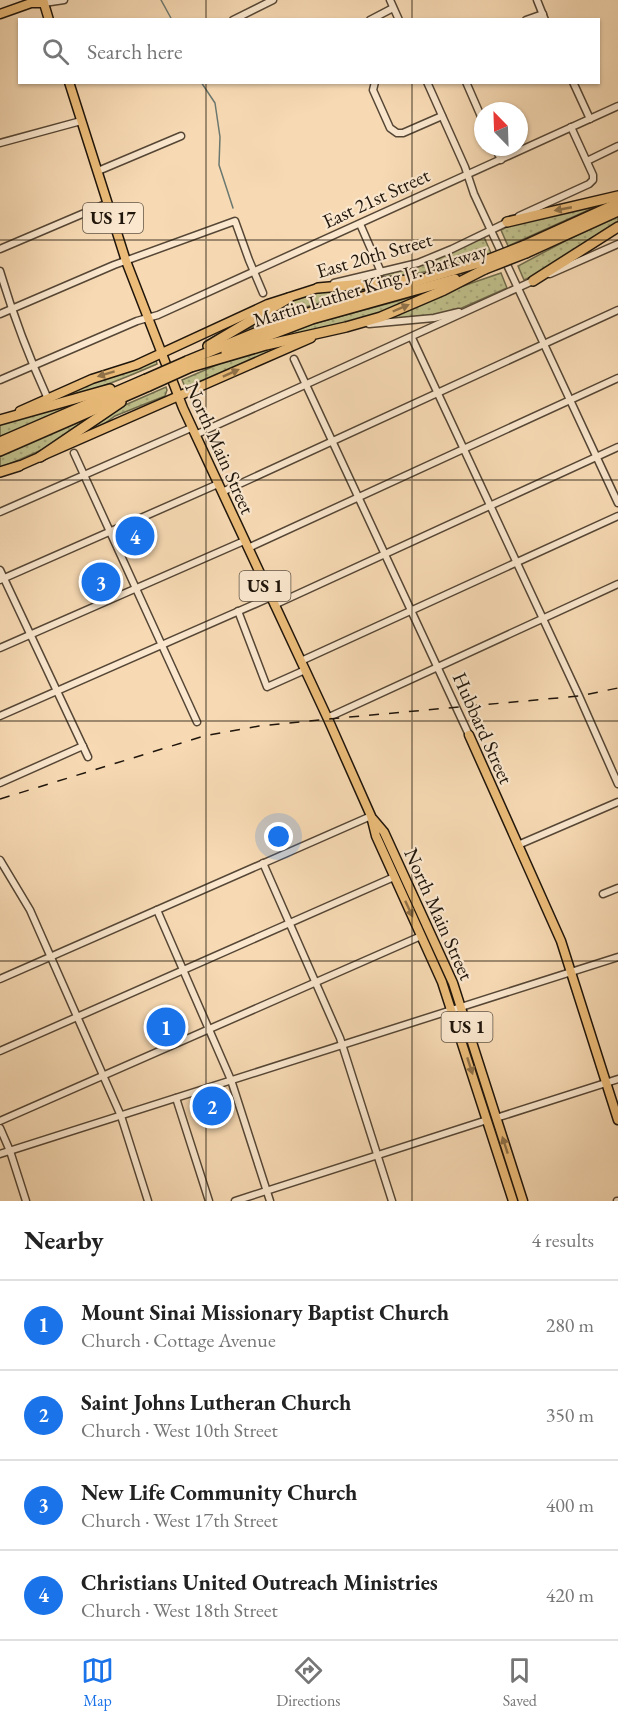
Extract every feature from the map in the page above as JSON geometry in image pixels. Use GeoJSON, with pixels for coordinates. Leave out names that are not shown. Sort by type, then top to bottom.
{"type":"FeatureCollection","features":[{"type":"Feature","properties":{"kind":"highway"},"geometry":{"type":"LineString","coordinates":[[507,222],[618,196]]}},
{"type":"Feature","properties":{"kind":"highway","name":"Martin Luther King Jr. Parkway"},"geometry":{"type":"LineString","coordinates":[[525,250],[618,203]]}},
{"type":"Feature","properties":{"kind":"highway","name":"Martin Luther King Jr. Parkway"},"geometry":{"type":"LineString","coordinates":[[189,362],[294,324],[484,265],[618,211]]}},
{"type":"Feature","properties":{"kind":"highway"},"geometry":{"type":"LineString","coordinates":[[533,281],[618,227]]}},
{"type":"Feature","properties":{"kind":"highway"},"geometry":{"type":"LineString","coordinates":[[189,362],[346,327],[393,312],[484,265]]}},
{"type":"Feature","properties":{"kind":"highway","name":"Martin Luther King Jr. Parkway"},"geometry":{"type":"LineString","coordinates":[[0,451],[251,333],[303,314],[484,265]]}},
{"type":"Feature","properties":{"kind":"highway"},"geometry":{"type":"LineString","coordinates":[[318,288],[411,279],[420,281]]}},
{"type":"Feature","properties":{"kind":"highway"},"geometry":{"type":"LineString","coordinates":[[189,362],[203,348],[289,298]]}},
{"type":"Feature","properties":{"kind":"highway"},"geometry":{"type":"LineString","coordinates":[[0,420],[122,384],[145,382]]}},
{"type":"Feature","properties":{"kind":"highway"},"geometry":{"type":"LineString","coordinates":[[40,457],[145,382]]}},
{"type":"Feature","properties":{"kind":"highway","name":"Martin Luther King Jr. Parkway"},"geometry":{"type":"LineString","coordinates":[[0,442],[145,382]]}},
{"type":"Feature","properties":{"kind":"highway"},"geometry":{"type":"LineString","coordinates":[[0,473],[19,466]]}},
{"type":"Feature","properties":{"kind":"main road"},"geometry":{"type":"LineString","coordinates":[[0,14],[31,3],[43,2],[48,18]]}},
{"type":"Feature","properties":{"kind":"main road","name":"North Main Street"},"geometry":{"type":"LineString","coordinates":[[70,84],[126,261],[178,397],[327,718],[371,816],[376,836],[394,877],[456,1008]]}},
{"type":"Feature","properties":{"kind":"main road","name":"East 20th Street"},"geometry":{"type":"LineString","coordinates":[[0,420],[92,379],[136,365],[268,304],[318,288]]}},
{"type":"Feature","properties":{"kind":"main road"},"geometry":{"type":"LineString","coordinates":[[19,466],[288,347],[346,327]]}},
{"type":"Feature","properties":{"kind":"main road","name":"Hubbard Street"},"geometry":{"type":"LineString","coordinates":[[469,735],[561,941],[618,1120]]}},
{"type":"Feature","properties":{"kind":"main road","name":"North Main Street"},"geometry":{"type":"LineString","coordinates":[[371,816],[384,832],[448,972],[456,1008],[492,1119],[523,1201]]}},
{"type":"Feature","properties":{"kind":"main road","name":"North Main Street"},"geometry":{"type":"LineString","coordinates":[[492,1119],[513,1201]]}},
{"type":"Feature","properties":{"kind":"street"},"geometry":{"type":"LineString","coordinates":[[43,2],[64,0]]}},
{"type":"Feature","properties":{"kind":"street"},"geometry":{"type":"LineString","coordinates":[[237,18],[273,0]]}},
{"type":"Feature","properties":{"kind":"street"},"geometry":{"type":"LineString","coordinates":[[390,0],[398,18]]}},
{"type":"Feature","properties":{"kind":"street"},"geometry":{"type":"LineString","coordinates":[[537,0],[544,17]]}},
{"type":"Feature","properties":{"kind":"street"},"geometry":{"type":"LineString","coordinates":[[374,18],[393,8]]}},
{"type":"Feature","properties":{"kind":"street"},"geometry":{"type":"LineString","coordinates":[[374,84],[373,90],[390,128],[397,133],[403,133],[442,116]]}},
{"type":"Feature","properties":{"kind":"street"},"geometry":{"type":"LineString","coordinates":[[428,84],[491,231],[618,503]]}},
{"type":"Feature","properties":{"kind":"street"},"geometry":{"type":"LineString","coordinates":[[467,84],[475,102]]}},
{"type":"Feature","properties":{"kind":"street"},"geometry":{"type":"LineString","coordinates":[[574,84],[590,119]]}},
{"type":"Feature","properties":{"kind":"street","name":"East 21st Street"},"geometry":{"type":"LineString","coordinates":[[0,380],[137,321],[158,315],[618,106]]}},
{"type":"Feature","properties":{"kind":"street"},"geometry":{"type":"LineString","coordinates":[[0,143],[81,121]]}},
{"type":"Feature","properties":{"kind":"street"},"geometry":{"type":"LineString","coordinates":[[571,127],[587,161],[618,146]]}},
{"type":"Feature","properties":{"kind":"street"},"geometry":{"type":"LineString","coordinates":[[98,171],[181,136]]}},
{"type":"Feature","properties":{"kind":"street"},"geometry":{"type":"LineString","coordinates":[[499,156],[501,160]]}},
{"type":"Feature","properties":{"kind":"street","name":"East 20th Street"},"geometry":{"type":"LineString","coordinates":[[318,288],[425,260],[491,231],[589,184],[593,180],[593,175],[587,161]]}},
{"type":"Feature","properties":{"kind":"street"},"geometry":{"type":"LineString","coordinates":[[0,249],[108,203]]}},
{"type":"Feature","properties":{"kind":"street"},"geometry":{"type":"LineString","coordinates":[[0,314],[126,261],[227,222],[236,221],[253,272],[263,293]]}},
{"type":"Feature","properties":{"kind":"street"},"geometry":{"type":"LineString","coordinates":[[360,224],[381,272]]}},
{"type":"Feature","properties":{"kind":"street"},"geometry":{"type":"LineString","coordinates":[[0,512],[306,384],[618,244]]}},
{"type":"Feature","properties":{"kind":"street"},"geometry":{"type":"LineString","coordinates":[[0,271],[33,366],[48,399]]}},
{"type":"Feature","properties":{"kind":"street"},"geometry":{"type":"LineString","coordinates":[[346,327],[439,317],[488,302]]}},
{"type":"Feature","properties":{"kind":"street"},"geometry":{"type":"LineString","coordinates":[[2,579],[332,441],[618,310]]}},
{"type":"Feature","properties":{"kind":"street"},"geometry":{"type":"LineString","coordinates":[[412,338],[618,784]]}},
{"type":"Feature","properties":{"kind":"street","name":"Hubbard Street"},"geometry":{"type":"LineString","coordinates":[[294,359],[469,735]]}},
{"type":"Feature","properties":{"kind":"street"},"geometry":{"type":"LineString","coordinates":[[0,648],[358,497],[618,378]]}},
{"type":"Feature","properties":{"kind":"street"},"geometry":{"type":"LineString","coordinates":[[0,716],[238,611],[272,601],[385,554],[618,447]]}},
{"type":"Feature","properties":{"kind":"street"},"geometry":{"type":"LineString","coordinates":[[74,453],[197,722]]}},
{"type":"Feature","properties":{"kind":"street"},"geometry":{"type":"LineString","coordinates":[[301,661],[618,516]]}},
{"type":"Feature","properties":{"kind":"street"},"geometry":{"type":"LineString","coordinates":[[0,570],[2,579],[88,757]]}},
{"type":"Feature","properties":{"kind":"street"},"geometry":{"type":"LineString","coordinates":[[327,718],[618,584]]}},
{"type":"Feature","properties":{"kind":"street"},"geometry":{"type":"LineString","coordinates":[[238,611],[267,687],[305,670]]}},
{"type":"Feature","properties":{"kind":"street"},"geometry":{"type":"LineString","coordinates":[[0,783],[83,746]]}},
{"type":"Feature","properties":{"kind":"street"},"geometry":{"type":"LineString","coordinates":[[518,845],[618,802]]}},
{"type":"Feature","properties":{"kind":"street"},"geometry":{"type":"LineString","coordinates":[[0,979],[371,816]]}},
{"type":"Feature","properties":{"kind":"street"},"geometry":{"type":"LineString","coordinates":[[0,860],[30,910],[121,1116],[148,1201]]}},
{"type":"Feature","properties":{"kind":"street"},"geometry":{"type":"LineString","coordinates":[[263,863],[342,1044],[392,1201]]}},
{"type":"Feature","properties":{"kind":"street"},"geometry":{"type":"LineString","coordinates":[[0,1051],[394,877]]}},
{"type":"Feature","properties":{"kind":"street"},"geometry":{"type":"LineString","coordinates":[[603,894],[618,888]]}},
{"type":"Feature","properties":{"kind":"street"},"geometry":{"type":"LineString","coordinates":[[157,910],[231,1080],[270,1201]]}},
{"type":"Feature","properties":{"kind":"street"},"geometry":{"type":"LineString","coordinates":[[0,1121],[421,936]]}},
{"type":"Feature","properties":{"kind":"street"},"geometry":{"type":"LineString","coordinates":[[0,1154],[618,957]]}},
{"type":"Feature","properties":{"kind":"street"},"geometry":{"type":"LineString","coordinates":[[235,1201],[618,1079]]}},
{"type":"Feature","properties":{"kind":"street"},"geometry":{"type":"LineString","coordinates":[[176,1098],[209,1201]]}},
{"type":"Feature","properties":{"kind":"street"},"geometry":{"type":"LineString","coordinates":[[0,1128],[26,1201]]}},
{"type":"Feature","properties":{"kind":"green space"},"geometry":{"type":"Polygon","coordinates":[[[602,204],[508,246],[501,230],[513,224],[602,204]]]}},
{"type":"Feature","properties":{"kind":"green space"},"geometry":{"type":"Polygon","coordinates":[[[618,217],[618,224],[524,280],[518,266],[618,217]]]}},
{"type":"Feature","properties":{"kind":"green space"},"geometry":{"type":"Polygon","coordinates":[[[484,237],[491,253],[474,259],[423,272],[353,281],[434,260],[484,237]]]}},
{"type":"Feature","properties":{"kind":"green space"},"geometry":{"type":"Polygon","coordinates":[[[501,273],[507,288],[455,311],[439,315],[382,320],[460,287],[501,273]]]}},
{"type":"Feature","properties":{"kind":"green space"},"geometry":{"type":"Polygon","coordinates":[[[383,285],[302,308],[241,330],[295,299],[320,291],[383,285]]]}},
{"type":"Feature","properties":{"kind":"green space"},"geometry":{"type":"Polygon","coordinates":[[[427,293],[376,316],[265,342],[316,323],[427,293]]]}},
{"type":"Feature","properties":{"kind":"green space"},"geometry":{"type":"Polygon","coordinates":[[[311,336],[186,389],[182,380],[221,363],[311,336]]]}},
{"type":"Feature","properties":{"kind":"green space"},"geometry":{"type":"Polygon","coordinates":[[[156,360],[157,364],[115,381],[88,391],[43,402],[96,380],[156,360]]]}},
{"type":"Feature","properties":{"kind":"green space"},"geometry":{"type":"Polygon","coordinates":[[[166,387],[165,396],[115,416],[100,427],[60,445],[125,405],[166,387]]]}},
{"type":"Feature","properties":{"kind":"green space"},"geometry":{"type":"Polygon","coordinates":[[[95,397],[0,437],[0,423],[95,397]]]}},
{"type":"Feature","properties":{"kind":"green space"},"geometry":{"type":"Polygon","coordinates":[[[112,406],[46,448],[0,468],[0,455],[112,406]]]}},
{"type":"Feature","properties":{"kind":"waterway"},"geometry":{"type":"LineString","coordinates":[[161,0],[171,18]]}},
{"type":"Feature","properties":{"kind":"waterway"},"geometry":{"type":"LineString","coordinates":[[202,84],[215,103],[220,137],[219,165],[233,208]]}},
{"type":"Feature","properties":{"kind":"railway"},"geometry":{"type":"LineString","coordinates":[[0,799],[204,736],[259,726],[579,696],[618,688]]}},
{"type":"Feature","properties":{"kind":"place","name":"Christians United Outreach Ministries"},"geometry":{"type":"Point","coordinates":[135,536]}},
{"type":"Feature","properties":{"kind":"place","name":"New Life Community Church"},"geometry":{"type":"Point","coordinates":[101,582]}},
{"type":"Feature","properties":{"kind":"place","name":"Mount Sinai Missionary Baptist Church"},"geometry":{"type":"Point","coordinates":[166,1027]}},
{"type":"Feature","properties":{"kind":"place","name":"Saint Johns Lutheran Church"},"geometry":{"type":"Point","coordinates":[212,1106]}}]}
